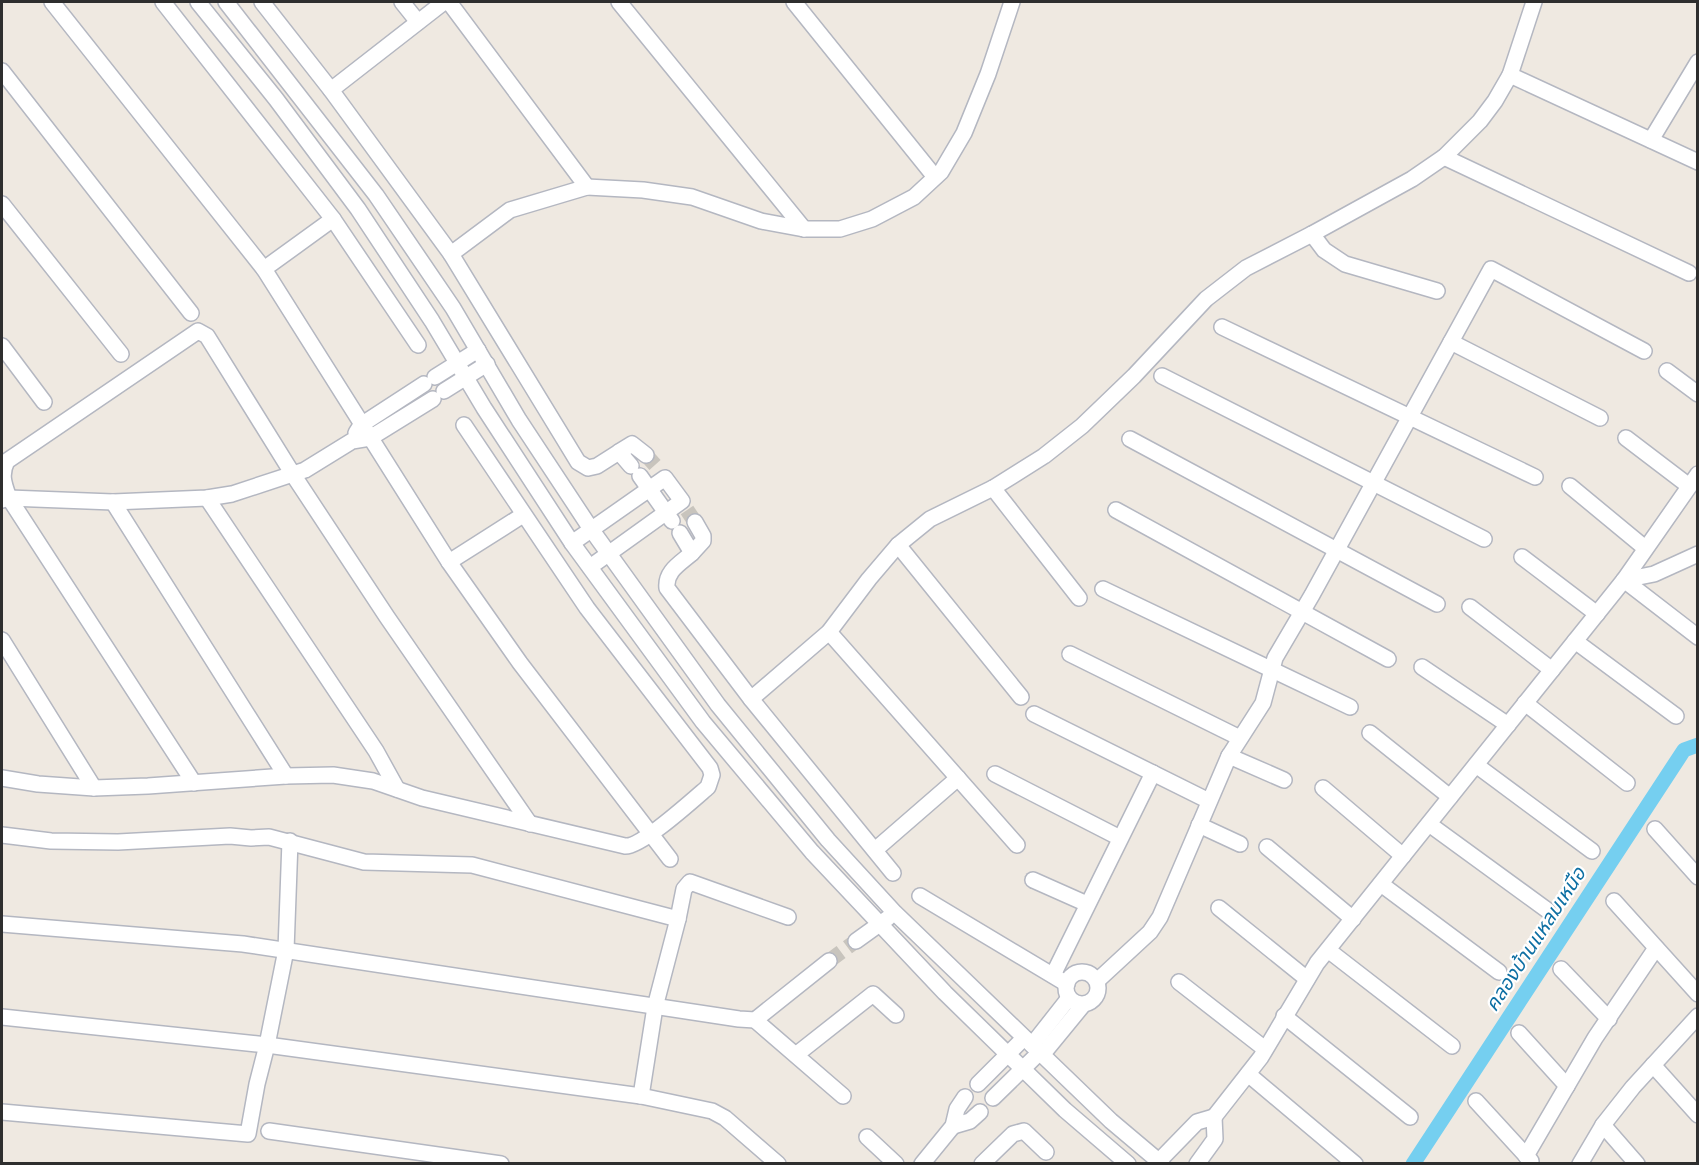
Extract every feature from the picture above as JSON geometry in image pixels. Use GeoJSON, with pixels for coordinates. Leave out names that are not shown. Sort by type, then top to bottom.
{"type":"FeatureCollection","features":[{"type":"Feature","properties":{"kind":"street"},"geometry":{"type":"LineString","coordinates":[[52,2],[264,269],[449,561],[520,663],[670,860]]}},
{"type":"Feature","properties":{"kind":"street"},"geometry":{"type":"LineString","coordinates":[[163,2],[333,219],[418,345]]}},
{"type":"Feature","properties":{"kind":"street"},"geometry":{"type":"LineString","coordinates":[[226,2],[376,195],[453,308],[519,420],[591,529],[718,705],[828,840],[895,913],[1111,1121],[1160,1162],[1197,1122],[1214,1117],[1248,1074],[1307,979],[1328,950],[1624,580],[1693,480],[1626,438]]}},
{"type":"Feature","properties":{"kind":"street"},"geometry":{"type":"LineString","coordinates":[[262,2],[332,90],[451,254],[578,462],[588,468],[597,466],[632,444],[651,460],[665,478],[703,536],[703,541],[692,553],[670,571],[666,580],[668,588],[751,699],[892,873]]}},
{"type":"Feature","properties":{"kind":"street"},"geometry":{"type":"LineString","coordinates":[[402,2],[418,22]]}},
{"type":"Feature","properties":{"kind":"street"},"geometry":{"type":"LineString","coordinates":[[332,90],[447,2],[587,187]]}},
{"type":"Feature","properties":{"kind":"street"},"geometry":{"type":"LineString","coordinates":[[619,2],[804,229]]}},
{"type":"Feature","properties":{"kind":"street"},"geometry":{"type":"LineString","coordinates":[[794,2],[935,177]]}},
{"type":"Feature","properties":{"kind":"street"},"geometry":{"type":"LineString","coordinates":[[451,254],[510,210],[587,187],[643,190],[692,197],[761,221],[804,229],[840,229],[872,219],[914,197],[941,172],[964,133],[988,74],[1012,2]]}},
{"type":"Feature","properties":{"kind":"street"},"geometry":{"type":"LineString","coordinates":[[751,699],[829,632],[898,545],[930,519],[993,488],[1044,456],[1083,426],[1206,298],[1246,268],[1412,178],[1444,157],[1480,121],[1495,101],[1510,75],[1534,2]]}},
{"type":"Feature","properties":{"kind":"street"},"geometry":{"type":"LineString","coordinates":[[207,5],[358,209],[432,321],[572,543],[703,722],[812,852],[945,993],[1065,1110],[1128,1164]]}},
{"type":"Feature","properties":{"kind":"street"},"geometry":{"type":"LineString","coordinates":[[1651,140],[1698,62]]}},
{"type":"Feature","properties":{"kind":"street"},"geometry":{"type":"LineString","coordinates":[[2,71],[191,313]]}},
{"type":"Feature","properties":{"kind":"street"},"geometry":{"type":"LineString","coordinates":[[1510,75],[1698,162]]}},
{"type":"Feature","properties":{"kind":"street"},"geometry":{"type":"LineString","coordinates":[[1444,157],[1689,273]]}},
{"type":"Feature","properties":{"kind":"street"},"geometry":{"type":"LineString","coordinates":[[358,209],[376,195]]}},
{"type":"Feature","properties":{"kind":"street"},"geometry":{"type":"LineString","coordinates":[[2,204],[121,354]]}},
{"type":"Feature","properties":{"kind":"street"},"geometry":{"type":"LineString","coordinates":[[264,269],[333,219]]}},
{"type":"Feature","properties":{"kind":"street"},"geometry":{"type":"LineString","coordinates":[[1312,234],[1324,250],[1345,264],[1437,291]]}},
{"type":"Feature","properties":{"kind":"street"},"geometry":{"type":"LineString","coordinates":[[1097,981],[1150,932],[1160,917],[1229,756],[1263,703],[1275,658],[1491,269],[1644,351]]}},
{"type":"Feature","properties":{"kind":"street"},"geometry":{"type":"LineString","coordinates":[[1222,327],[1535,477]]}},
{"type":"Feature","properties":{"kind":"street"},"geometry":{"type":"LineString","coordinates":[[194,783],[5,499],[2,478],[7,461],[198,331],[207,336],[294,476],[440,696],[530,824]]}},
{"type":"Feature","properties":{"kind":"street"},"geometry":{"type":"LineString","coordinates":[[1451,342],[1600,418]]}},
{"type":"Feature","properties":{"kind":"street"},"geometry":{"type":"LineString","coordinates":[[2,346],[44,402]]}},
{"type":"Feature","properties":{"kind":"street"},"geometry":{"type":"LineString","coordinates":[[5,499],[113,502],[207,498],[232,494],[294,476],[352,441],[424,383],[478,350]]}},
{"type":"Feature","properties":{"kind":"street"},"geometry":{"type":"LineString","coordinates":[[365,431],[434,398],[487,364]]}},
{"type":"Feature","properties":{"kind":"street"},"geometry":{"type":"LineString","coordinates":[[1666,371],[1698,394]]}},
{"type":"Feature","properties":{"kind":"street"},"geometry":{"type":"LineString","coordinates":[[1162,376],[1484,539]]}},
{"type":"Feature","properties":{"kind":"street"},"geometry":{"type":"LineString","coordinates":[[424,383],[434,398]]}},
{"type":"Feature","properties":{"kind":"street"},"geometry":{"type":"LineString","coordinates":[[2,778],[38,784],[94,788],[286,776],[333,776],[373,781],[422,798],[630,847],[650,834],[708,787],[712,775],[710,768],[587,608],[464,425]]}},
{"type":"Feature","properties":{"kind":"street"},"geometry":{"type":"LineString","coordinates":[[1130,439],[1437,604]]}},
{"type":"Feature","properties":{"kind":"street"},"geometry":{"type":"LineString","coordinates":[[619,452],[673,522],[692,553]]}},
{"type":"Feature","properties":{"kind":"street"},"geometry":{"type":"LineString","coordinates":[[572,543],[591,529],[640,477],[665,478]]}},
{"type":"Feature","properties":{"kind":"street"},"geometry":{"type":"LineString","coordinates":[[1570,486],[1645,548]]}},
{"type":"Feature","properties":{"kind":"street"},"geometry":{"type":"LineString","coordinates":[[993,488],[1079,598]]}},
{"type":"Feature","properties":{"kind":"street"},"geometry":{"type":"LineString","coordinates":[[207,498],[376,752],[397,789]]}},
{"type":"Feature","properties":{"kind":"street"},"geometry":{"type":"LineString","coordinates":[[113,502],[286,776]]}},
{"type":"Feature","properties":{"kind":"street"},"geometry":{"type":"LineString","coordinates":[[1116,510],[1388,659]]}},
{"type":"Feature","properties":{"kind":"street"},"geometry":{"type":"LineString","coordinates":[[590,567],[609,554],[673,522],[688,511]]}},
{"type":"Feature","properties":{"kind":"street"},"geometry":{"type":"LineString","coordinates":[[449,561],[524,515]]}},
{"type":"Feature","properties":{"kind":"street"},"geometry":{"type":"LineString","coordinates":[[898,545],[1021,697]]}},
{"type":"Feature","properties":{"kind":"street"},"geometry":{"type":"LineString","coordinates":[[1624,580],[1654,574],[1698,554]]}},
{"type":"Feature","properties":{"kind":"street"},"geometry":{"type":"LineString","coordinates":[[1522,557],[1597,614]]}},
{"type":"Feature","properties":{"kind":"street"},"geometry":{"type":"LineString","coordinates":[[1624,580],[1698,637]]}},
{"type":"Feature","properties":{"kind":"street"},"geometry":{"type":"LineString","coordinates":[[1103,589],[1350,707]]}},
{"type":"Feature","properties":{"kind":"street"},"geometry":{"type":"LineString","coordinates":[[1470,607],[1552,670]]}},
{"type":"Feature","properties":{"kind":"street"},"geometry":{"type":"LineString","coordinates":[[829,632],[1017,845]]}},
{"type":"Feature","properties":{"kind":"street"},"geometry":{"type":"LineString","coordinates":[[2,640],[94,788]]}},
{"type":"Feature","properties":{"kind":"street"},"geometry":{"type":"LineString","coordinates":[[1575,641],[1676,716]]}},
{"type":"Feature","properties":{"kind":"street"},"geometry":{"type":"LineString","coordinates":[[1070,654],[1240,738]]}},
{"type":"Feature","properties":{"kind":"street"},"geometry":{"type":"LineString","coordinates":[[1422,667],[1508,725]]}},
{"type":"Feature","properties":{"kind":"street"},"geometry":{"type":"LineString","coordinates":[[1525,703],[1627,783]]}},
{"type":"Feature","properties":{"kind":"street"},"geometry":{"type":"LineString","coordinates":[[1034,714],[1209,801]]}},
{"type":"Feature","properties":{"kind":"street"},"geometry":{"type":"LineString","coordinates":[[1370,733],[1450,798]]}},
{"type":"Feature","properties":{"kind":"street"},"geometry":{"type":"LineString","coordinates":[[1229,756],[1284,780]]}},
{"type":"Feature","properties":{"kind":"street"},"geometry":{"type":"LineString","coordinates":[[1476,765],[1592,851]]}},
{"type":"Feature","properties":{"kind":"street"},"geometry":{"type":"LineString","coordinates":[[993,1098],[1023,1069],[1068,990],[1087,904],[1153,773]]}},
{"type":"Feature","properties":{"kind":"street"},"geometry":{"type":"LineString","coordinates":[[995,774],[1120,838]]}},
{"type":"Feature","properties":{"kind":"street"},"geometry":{"type":"LineString","coordinates":[[875,850],[958,778]]}},
{"type":"Feature","properties":{"kind":"street"},"geometry":{"type":"LineString","coordinates":[[1323,788],[1403,856]]}},
{"type":"Feature","properties":{"kind":"street"},"geometry":{"type":"LineString","coordinates":[[1429,824],[1547,910]]}},
{"type":"Feature","properties":{"kind":"street"},"geometry":{"type":"LineString","coordinates":[[1199,825],[1240,844]]}},
{"type":"Feature","properties":{"kind":"street"},"geometry":{"type":"LineString","coordinates":[[1655,829],[1698,877]]}},
{"type":"Feature","properties":{"kind":"street"},"geometry":{"type":"LineString","coordinates":[[2,835],[51,841],[118,842],[230,836],[269,837],[364,862],[472,865],[678,919]]}},
{"type":"Feature","properties":{"kind":"street"},"geometry":{"type":"LineString","coordinates":[[2,1112],[248,1134],[256,1084],[267,1044],[286,950],[290,841]]}},
{"type":"Feature","properties":{"kind":"street"},"geometry":{"type":"LineString","coordinates":[[1267,847],[1353,919]]}},
{"type":"Feature","properties":{"kind":"street"},"geometry":{"type":"LineString","coordinates":[[1033,880],[1087,904]]}},
{"type":"Feature","properties":{"kind":"street"},"geometry":{"type":"LineString","coordinates":[[640,1096],[655,1007],[684,889],[690,882],[788,917]]}},
{"type":"Feature","properties":{"kind":"street"},"geometry":{"type":"LineString","coordinates":[[1381,884],[1499,972]]}},
{"type":"Feature","properties":{"kind":"street"},"geometry":{"type":"LineString","coordinates":[[920,896],[1068,990],[1093,1001],[1099,992],[1097,981],[1090,974],[1079,972],[1070,977],[1068,990]]}},
{"type":"Feature","properties":{"kind":"street"},"geometry":{"type":"LineString","coordinates":[[1614,901],[1698,994]]}},
{"type":"Feature","properties":{"kind":"street"},"geometry":{"type":"LineString","coordinates":[[1219,908],[1307,979]]}},
{"type":"Feature","properties":{"kind":"street"},"geometry":{"type":"LineString","coordinates":[[856,940],[895,913]]}},
{"type":"Feature","properties":{"kind":"street"},"geometry":{"type":"LineString","coordinates":[[2,924],[243,944],[655,1007],[755,1020],[843,1096]]}},
{"type":"Feature","properties":{"kind":"street"},"geometry":{"type":"LineString","coordinates":[[1476,1101],[1529,1160],[1595,1038],[1656,948]]}},
{"type":"Feature","properties":{"kind":"street"},"geometry":{"type":"LineString","coordinates":[[1328,950],[1452,1046]]}},
{"type":"Feature","properties":{"kind":"street"},"geometry":{"type":"LineString","coordinates":[[755,1020],[829,961]]}},
{"type":"Feature","properties":{"kind":"street"},"geometry":{"type":"LineString","coordinates":[[1561,969],[1609,1019]]}},
{"type":"Feature","properties":{"kind":"street"},"geometry":{"type":"LineString","coordinates":[[1179,982],[1265,1049]]}},
{"type":"Feature","properties":{"kind":"street"},"geometry":{"type":"LineString","coordinates":[[796,1054],[873,994],[896,1015]]}},
{"type":"Feature","properties":{"kind":"street"},"geometry":{"type":"LineString","coordinates":[[1284,1016],[1410,1117]]}},
{"type":"Feature","properties":{"kind":"street"},"geometry":{"type":"LineString","coordinates":[[1580,1164],[1603,1125],[1698,1016]]}},
{"type":"Feature","properties":{"kind":"street"},"geometry":{"type":"LineString","coordinates":[[2,1017],[267,1044],[640,1096],[690,1106],[725,1118],[778,1164]]}},
{"type":"Feature","properties":{"kind":"street"},"geometry":{"type":"LineString","coordinates":[[1519,1033],[1567,1086]]}},
{"type":"Feature","properties":{"kind":"street"},"geometry":{"type":"LineString","coordinates":[[978,1084],[1007,1054],[1034,1048]]}},
{"type":"Feature","properties":{"kind":"street"},"geometry":{"type":"LineString","coordinates":[[1653,1065],[1698,1115]]}},
{"type":"Feature","properties":{"kind":"street"},"geometry":{"type":"LineString","coordinates":[[1248,1074],[1355,1164]]}},
{"type":"Feature","properties":{"kind":"street"},"geometry":{"type":"LineString","coordinates":[[930,1161],[953,1126],[957,1109],[965,1097]]}},
{"type":"Feature","properties":{"kind":"street"},"geometry":{"type":"LineString","coordinates":[[953,1126],[970,1121],[980,1112]]}},
{"type":"Feature","properties":{"kind":"street"},"geometry":{"type":"LineString","coordinates":[[1197,1164],[1215,1139],[1214,1117]]}},
{"type":"Feature","properties":{"kind":"street"},"geometry":{"type":"LineString","coordinates":[[1603,1125],[1637,1164]]}},
{"type":"Feature","properties":{"kind":"street"},"geometry":{"type":"LineString","coordinates":[[269,1131],[441,1159],[501,1164]]}},
{"type":"Feature","properties":{"kind":"street"},"geometry":{"type":"LineString","coordinates":[[982,1164],[1012,1134],[1023,1131],[1046,1152]]}},
{"type":"Feature","properties":{"kind":"street"},"geometry":{"type":"LineString","coordinates":[[867,1137],[896,1164]]}},
{"type":"Feature","properties":{"kind":"waterway","name":"คลองบ้านแหลมเหนือ"},"geometry":{"type":"LineString","coordinates":[[1413,1164],[1684,750],[1698,745]]}},
{"type":"Feature","properties":{"kind":"tunnel"},"geometry":{"type":"LineString","coordinates":[[646,455],[655,465]]}},
{"type":"Feature","properties":{"kind":"tunnel"},"geometry":{"type":"LineString","coordinates":[[687,510],[695,522]]}},
{"type":"Feature","properties":{"kind":"tunnel"},"geometry":{"type":"LineString","coordinates":[[829,961],[856,941]]}}]}
